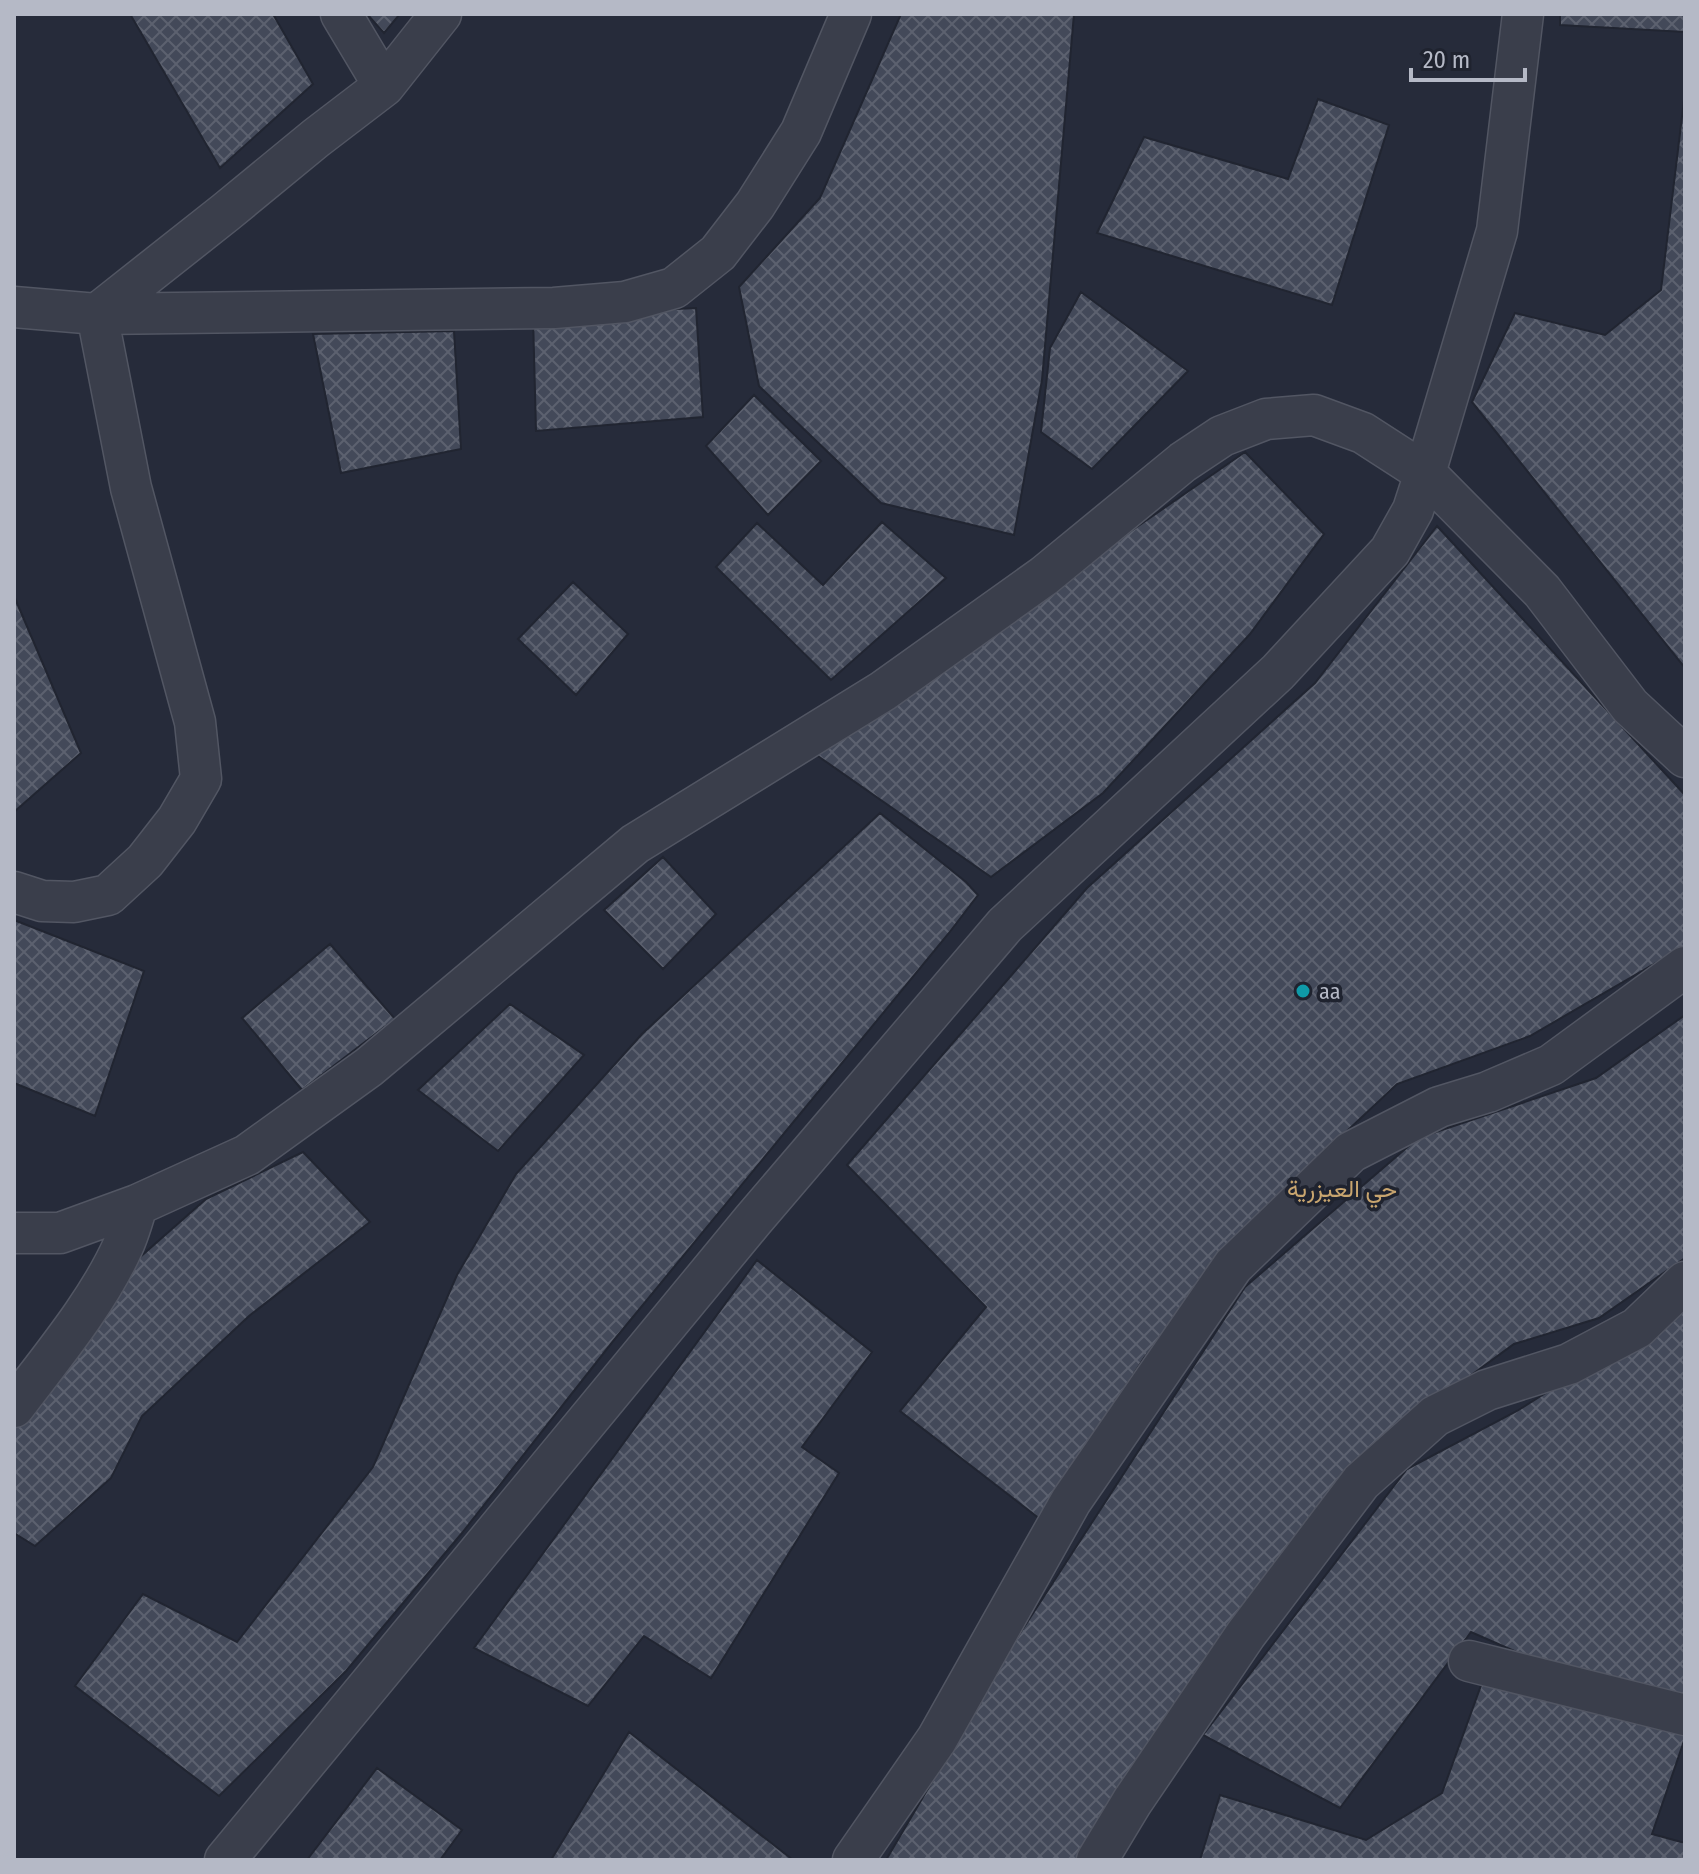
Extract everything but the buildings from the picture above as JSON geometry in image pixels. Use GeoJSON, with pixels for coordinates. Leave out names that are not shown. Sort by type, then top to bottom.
{"type":"FeatureCollection","features":[{"type":"Feature","properties":{"kind":"street"},"geometry":{"type":"LineString","coordinates":[[341,14],[384,86]]}},
{"type":"Feature","properties":{"kind":"street"},"geometry":{"type":"LineString","coordinates":[[97,314],[384,86],[441,14]]}},
{"type":"Feature","properties":{"kind":"street"},"geometry":{"type":"LineString","coordinates":[[14,307],[97,314],[554,308],[625,302],[674,288],[718,253],[755,205],[801,132],[851,14]]}},
{"type":"Feature","properties":{"kind":"street"},"geometry":{"type":"LineString","coordinates":[[225,1860],[753,1220],[1005,925],[1278,672],[1390,551],[1413,510],[1497,231],[1523,14]]}},
{"type":"Feature","properties":{"kind":"street"},"geometry":{"type":"LineString","coordinates":[[14,892],[42,901],[74,902],[108,895],[145,861],[177,820],[201,779],[195,722],[131,488],[97,314]]}},
{"type":"Feature","properties":{"kind":"street"},"geometry":{"type":"LineString","coordinates":[[14,1233],[60,1233],[137,1205],[247,1155],[369,1067],[635,844],[883,691],[1044,576],[1183,462],[1222,436],[1266,419],[1314,415],[1363,433],[1425,473],[1542,591],[1630,706],[1685,757]]}},
{"type":"Feature","properties":{"kind":"street"},"geometry":{"type":"LineString","coordinates":[[853,1860],[937,1739],[1071,1501],[1233,1266],[1351,1152],[1439,1107],[1488,1092],[1551,1065],[1685,967]]}},
{"type":"Feature","properties":{"kind":"street"},"geometry":{"type":"LineString","coordinates":[[14,1407],[68,1336],[110,1272],[124,1245],[137,1205]]}},
{"type":"Feature","properties":{"kind":"street"},"geometry":{"type":"LineString","coordinates":[[1097,1860],[1132,1802],[1246,1634],[1361,1482],[1435,1416],[1487,1390],[1583,1357],[1637,1328],[1685,1282]]}},
{"type":"Feature","properties":{"kind":"street"},"geometry":{"type":"LineString","coordinates":[[1469,1661],[1685,1715]]}},
{"type":"Feature","properties":{"kind":"place","name":"aa"},"geometry":{"type":"Point","coordinates":[1303,991]}},
{"type":"Feature","properties":{"kind":"district","name":"حي العيزرية"},"geometry":{"type":"Point","coordinates":[1342,1189]}}]}
